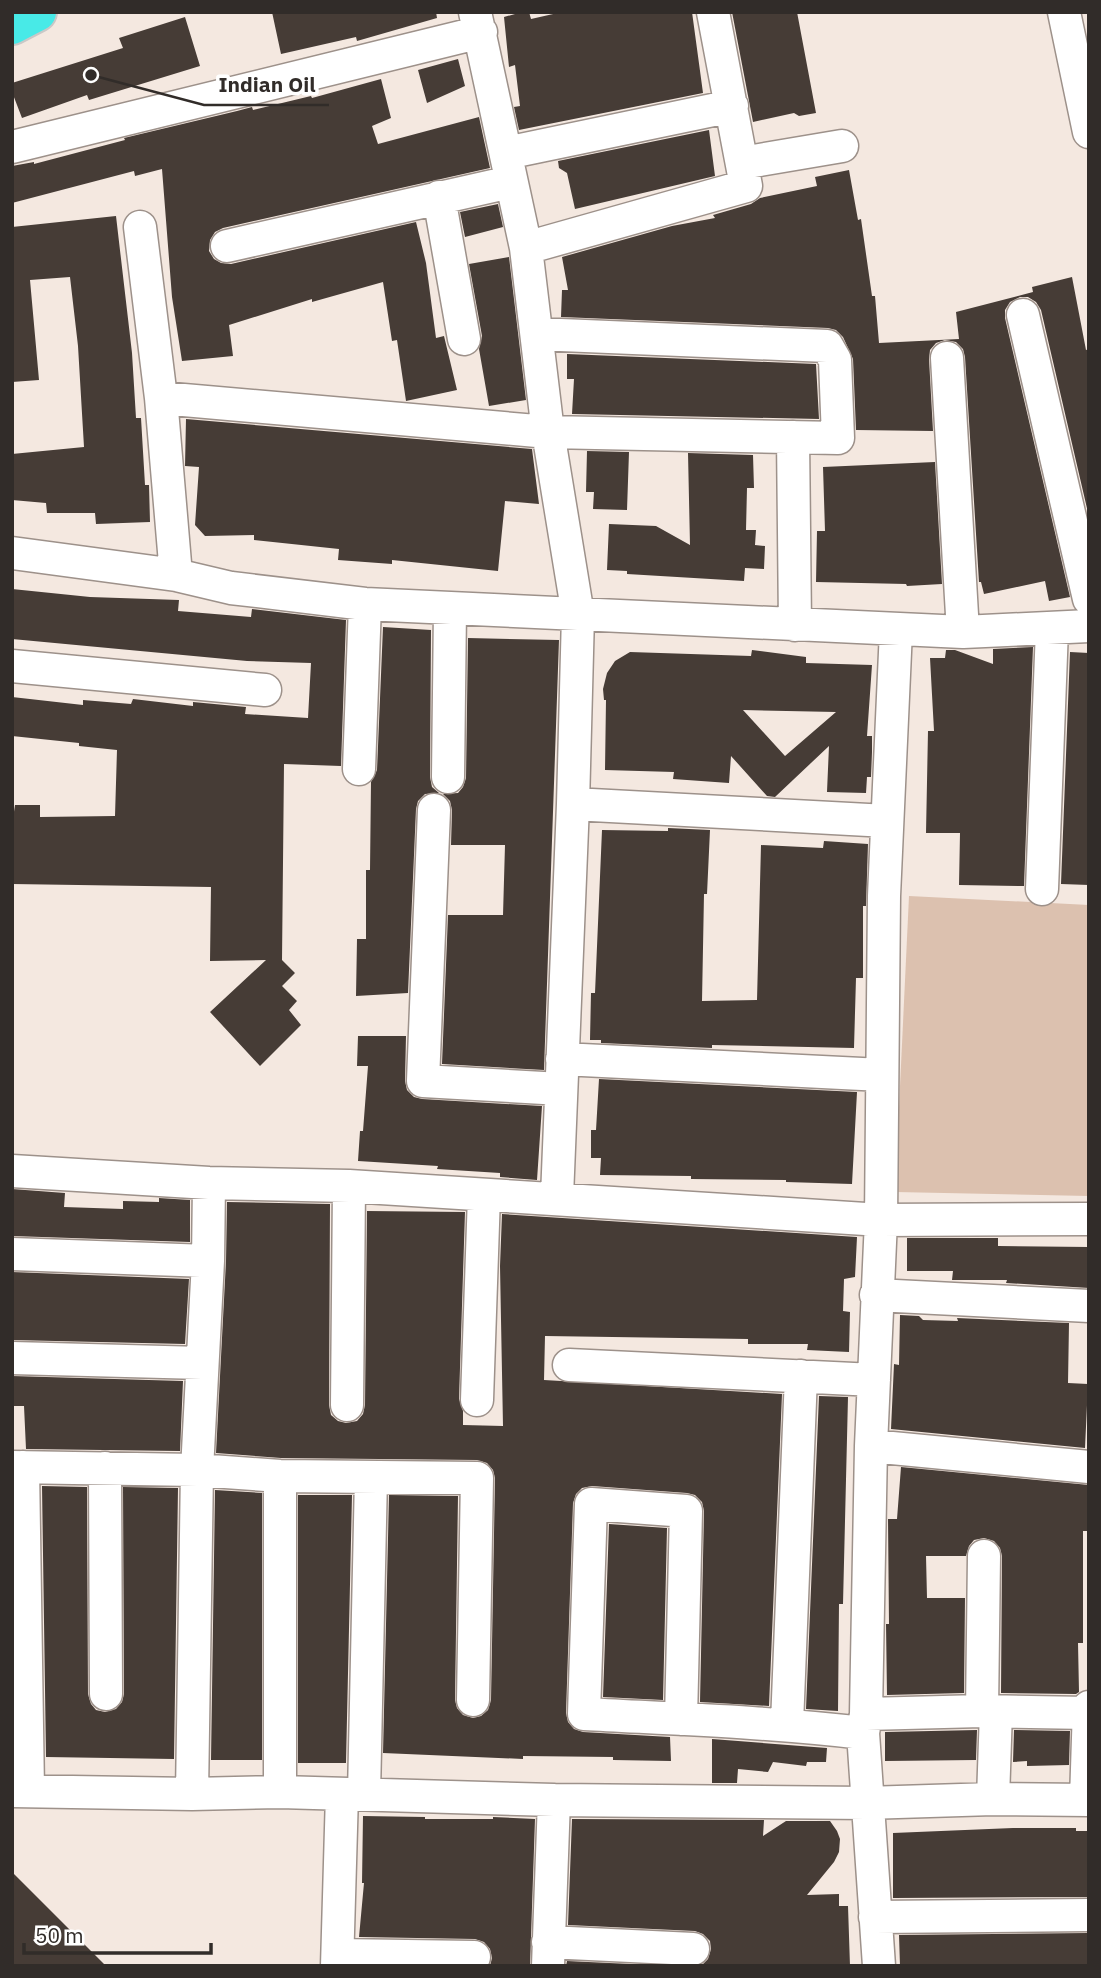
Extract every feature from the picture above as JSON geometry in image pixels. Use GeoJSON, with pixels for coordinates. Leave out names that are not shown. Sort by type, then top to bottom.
{"type":"FeatureCollection","features":[{"type":"Feature","properties":{"kind":"highway"},"geometry":{"type":"LineString","coordinates":[[12,25],[37,12]]}},
{"type":"Feature","properties":{"kind":"street"},"geometry":{"type":"LineString","coordinates":[[526,248],[746,186],[713,12]]}},
{"type":"Feature","properties":{"kind":"street"},"geometry":{"type":"LineString","coordinates":[[1064,12],[1089,132]]}},
{"type":"Feature","properties":{"kind":"street"},"geometry":{"type":"LineString","coordinates":[[12,147],[478,22],[526,248],[548,432],[578,615],[557,1198]]}},
{"type":"Feature","properties":{"kind":"street"},"geometry":{"type":"LineString","coordinates":[[227,246],[439,197],[508,167],[732,106]]}},
{"type":"Feature","properties":{"kind":"street"},"geometry":{"type":"LineString","coordinates":[[742,163],[842,145]]}},
{"type":"Feature","properties":{"kind":"street"},"geometry":{"type":"LineString","coordinates":[[439,197],[464,339]]}},
{"type":"Feature","properties":{"kind":"street"},"geometry":{"type":"LineString","coordinates":[[140,227],[161,398],[176,575]]}},
{"type":"Feature","properties":{"kind":"street"},"geometry":{"type":"LineString","coordinates":[[1023,315],[1089,599]]}},
{"type":"Feature","properties":{"kind":"street"},"geometry":{"type":"LineString","coordinates":[[161,398],[548,432],[838,438],[835,360],[827,346],[537,334]]}},
{"type":"Feature","properties":{"kind":"street"},"geometry":{"type":"LineString","coordinates":[[947,358],[963,632]]}},
{"type":"Feature","properties":{"kind":"street"},"geometry":{"type":"LineString","coordinates":[[793,437],[795,625]]}},
{"type":"Feature","properties":{"kind":"street"},"geometry":{"type":"LineString","coordinates":[[12,554],[176,575],[231,588],[365,604],[896,630],[963,632],[1089,626]]}},
{"type":"Feature","properties":{"kind":"street"},"geometry":{"type":"LineString","coordinates":[[359,769],[365,604]]}},
{"type":"Feature","properties":{"kind":"street"},"geometry":{"type":"LineString","coordinates":[[448,777],[450,609]]}},
{"type":"Feature","properties":{"kind":"street"},"geometry":{"type":"LineString","coordinates":[[1042,889],[1052,629]]}},
{"type":"Feature","properties":{"kind":"street"},"geometry":{"type":"LineString","coordinates":[[879,1966],[866,1803],[864,1724],[880,1220],[884,897],[896,630]]}},
{"type":"Feature","properties":{"kind":"street"},"geometry":{"type":"LineString","coordinates":[[12,666],[265,690]]}},
{"type":"Feature","properties":{"kind":"street"},"geometry":{"type":"LineString","coordinates":[[573,804],[887,821]]}},
{"type":"Feature","properties":{"kind":"street"},"geometry":{"type":"LineString","coordinates":[[434,810],[424,1081],[561,1074],[882,1075]]}},
{"type":"Feature","properties":{"kind":"street"},"geometry":{"type":"LineString","coordinates":[[12,1171],[209,1183],[349,1186],[880,1220],[1089,1219]]}},
{"type":"Feature","properties":{"kind":"street"},"geometry":{"type":"LineString","coordinates":[[191,1794],[197,1470],[208,1261],[209,1183]]}},
{"type":"Feature","properties":{"kind":"street"},"geometry":{"type":"LineString","coordinates":[[347,1405],[349,1186]]}},
{"type":"Feature","properties":{"kind":"street"},"geometry":{"type":"LineString","coordinates":[[477,1400],[484,1195]]}},
{"type":"Feature","properties":{"kind":"street"},"geometry":{"type":"LineString","coordinates":[[12,1254],[208,1261]]}},
{"type":"Feature","properties":{"kind":"street"},"geometry":{"type":"LineString","coordinates":[[877,1295],[1089,1306]]}},
{"type":"Feature","properties":{"kind":"street"},"geometry":{"type":"LineString","coordinates":[[12,1358],[202,1363]]}},
{"type":"Feature","properties":{"kind":"street"},"geometry":{"type":"LineString","coordinates":[[569,1365],[874,1380]]}},
{"type":"Feature","properties":{"kind":"street"},"geometry":{"type":"LineString","coordinates":[[787,1724],[801,1377]]}},
{"type":"Feature","properties":{"kind":"street"},"geometry":{"type":"LineString","coordinates":[[871,1446],[1089,1467]]}},
{"type":"Feature","properties":{"kind":"street"},"geometry":{"type":"LineString","coordinates":[[472,1700],[477,1478],[280,1476],[197,1470],[18,1467],[20,1791],[191,1794],[280,1792],[554,1800],[866,1803],[993,1799],[1087,1800],[1089,1707]]}},
{"type":"Feature","properties":{"kind":"street"},"geometry":{"type":"LineString","coordinates":[[105,1468],[106,1694]]}},
{"type":"Feature","properties":{"kind":"street"},"geometry":{"type":"LineString","coordinates":[[280,1476],[280,1792]]}},
{"type":"Feature","properties":{"kind":"street"},"geometry":{"type":"LineString","coordinates":[[371,1477],[353,1794],[337,1961],[474,1957]]}},
{"type":"Feature","properties":{"kind":"street"},"geometry":{"type":"LineString","coordinates":[[681,1719],[686,1511],[591,1504],[584,1714],[681,1719],[787,1724],[864,1724],[989,1711],[1088,1713]]}},
{"type":"Feature","properties":{"kind":"street"},"geometry":{"type":"LineString","coordinates":[[984,1556],[993,1799]]}},
{"type":"Feature","properties":{"kind":"street"},"geometry":{"type":"LineString","coordinates":[[554,1800],[548,1954],[693,1949]]}},
{"type":"Feature","properties":{"kind":"street"},"geometry":{"type":"LineString","coordinates":[[875,1917],[1089,1915]]}},
{"type":"Feature","properties":{"kind":"shaded area"},"geometry":{"type":"Polygon","coordinates":[[[909,896],[1089,905],[1089,1196],[895,1192],[909,896]]]}},
{"type":"Feature","properties":{"kind":"building"},"geometry":{"type":"Polygon","coordinates":[[[272,12],[436,12],[437,18],[357,41],[356,37],[281,54],[272,12]]]}},
{"type":"Feature","properties":{"kind":"building"},"geometry":{"type":"Polygon","coordinates":[[[529,12],[531,19],[562,12],[692,12],[703,93],[519,130],[514,107],[520,106],[515,65],[509,67],[504,17],[529,12]]]}},
{"type":"Feature","properties":{"kind":"building"},"geometry":{"type":"Polygon","coordinates":[[[732,12],[797,12],[816,113],[799,116],[794,113],[753,122],[732,12]]]}},
{"type":"Feature","properties":{"kind":"building"},"geometry":{"type":"Polygon","coordinates":[[[185,17],[200,66],[89,100],[87,95],[22,118],[12,92],[12,83],[123,48],[119,38],[185,17]]]}},
{"type":"Feature","properties":{"kind":"building"},"geometry":{"type":"Polygon","coordinates":[[[458,59],[465,86],[427,103],[418,70],[458,59]]]}},
{"type":"Feature","properties":{"kind":"building"},"geometry":{"type":"Polygon","coordinates":[[[381,79],[391,118],[372,126],[378,144],[479,117],[490,168],[223,228],[215,232],[210,240],[209,251],[214,259],[231,264],[416,222],[426,263],[436,338],[444,336],[457,390],[406,401],[397,340],[392,341],[383,282],[312,302],[312,299],[229,325],[233,356],[182,361],[172,297],[162,169],[135,176],[134,171],[12,203],[12,166],[34,164],[125,140],[124,138],[252,107],[253,110],[311,96],[312,98],[381,79]]]}},
{"type":"Feature","properties":{"kind":"building"},"geometry":{"type":"Polygon","coordinates":[[[709,130],[715,176],[575,209],[567,173],[559,168],[558,161],[709,130]]]}},
{"type":"Feature","properties":{"kind":"building"},"geometry":{"type":"Polygon","coordinates":[[[849,170],[858,220],[861,219],[872,296],[875,296],[879,343],[959,339],[956,312],[1033,292],[1032,287],[1072,277],[1086,350],[1089,349],[1089,517],[1041,310],[1036,302],[1028,297],[1020,297],[1010,302],[1005,310],[1070,597],[1049,601],[1045,581],[984,594],[979,582],[965,357],[963,349],[956,342],[945,340],[936,343],[930,350],[933,431],[856,430],[853,359],[843,337],[836,330],[561,317],[562,290],[568,290],[562,257],[672,226],[715,218],[713,215],[751,204],[760,198],[817,186],[815,177],[849,170]]]}},
{"type":"Feature","properties":{"kind":"building"},"geometry":{"type":"Polygon","coordinates":[[[498,204],[503,227],[465,237],[460,212],[498,204]]]}},
{"type":"Feature","properties":{"kind":"building"},"geometry":{"type":"Polygon","coordinates":[[[116,216],[132,353],[136,418],[141,418],[145,485],[149,485],[150,522],[96,524],[95,513],[47,513],[46,503],[12,500],[12,454],[84,447],[78,346],[70,277],[30,280],[39,380],[12,382],[12,227],[116,216]]]}},
{"type":"Feature","properties":{"kind":"building"},"geometry":{"type":"Polygon","coordinates":[[[509,257],[526,400],[489,406],[479,349],[482,336],[469,264],[509,257]]]}},
{"type":"Feature","properties":{"kind":"building"},"geometry":{"type":"Polygon","coordinates":[[[567,354],[816,364],[819,419],[572,414],[574,379],[567,379],[567,354]]]}},
{"type":"Feature","properties":{"kind":"building"},"geometry":{"type":"Polygon","coordinates":[[[186,419],[532,449],[539,504],[505,501],[498,571],[392,560],[392,564],[338,560],[339,549],[254,540],[254,535],[205,536],[195,525],[199,467],[185,466],[186,419]]]}},
{"type":"Feature","properties":{"kind":"building"},"geometry":{"type":"Polygon","coordinates":[[[587,451],[629,452],[627,510],[593,509],[594,492],[586,492],[587,451]]]}},
{"type":"Feature","properties":{"kind":"building"},"geometry":{"type":"Polygon","coordinates":[[[688,453],[753,455],[754,488],[747,488],[746,530],[756,530],[755,545],[765,546],[764,569],[745,568],[744,581],[627,574],[627,571],[607,570],[609,524],[656,526],[690,545],[688,453]]]}},
{"type":"Feature","properties":{"kind":"building"},"geometry":{"type":"Polygon","coordinates":[[[935,462],[942,584],[907,586],[816,582],[817,531],[825,531],[823,467],[935,462]]]}},
{"type":"Feature","properties":{"kind":"building"},"geometry":{"type":"Polygon","coordinates":[[[12,589],[90,597],[179,600],[178,611],[251,617],[252,609],[346,620],[341,766],[284,764],[282,960],[295,973],[282,986],[297,1001],[289,1010],[301,1025],[260,1066],[210,1012],[266,960],[210,961],[211,887],[12,884],[12,825],[15,805],[40,805],[40,817],[115,816],[117,750],[12,736],[12,697],[83,705],[83,700],[131,704],[133,699],[193,706],[193,702],[246,707],[245,714],[308,718],[311,663],[247,661],[12,639],[12,589]]]}},
{"type":"Feature","properties":{"kind":"building"},"geometry":{"type":"Polygon","coordinates":[[[383,627],[431,630],[430,777],[432,787],[439,793],[425,794],[418,801],[416,809],[408,993],[356,996],[357,939],[366,939],[366,870],[370,870],[371,782],[377,770],[383,627]]]}},
{"type":"Feature","properties":{"kind":"building"},"geometry":{"type":"Polygon","coordinates":[[[468,638],[559,640],[544,1070],[442,1064],[448,915],[503,915],[505,845],[451,845],[452,810],[450,801],[443,794],[458,793],[466,778],[468,638]]]}},
{"type":"Feature","properties":{"kind":"building"},"geometry":{"type":"Polygon","coordinates":[[[1033,647],[1024,886],[959,885],[960,833],[926,833],[928,731],[934,731],[930,658],[945,658],[946,650],[955,650],[993,664],[993,649],[1033,647]]]}},
{"type":"Feature","properties":{"kind":"building"},"geometry":{"type":"Polygon","coordinates":[[[752,650],[806,657],[806,663],[872,665],[867,736],[872,736],[871,777],[867,777],[866,793],[827,792],[829,746],[775,797],[767,796],[731,756],[729,783],[673,779],[674,772],[605,770],[606,700],[603,689],[607,673],[615,661],[630,652],[751,656],[752,650]],[[743,710],[785,756],[836,712],[743,710]]]}},
{"type":"Feature","properties":{"kind":"building"},"geometry":{"type":"Polygon","coordinates":[[[1070,652],[1089,653],[1089,885],[1061,884],[1070,652]]]}},
{"type":"Feature","properties":{"kind":"building"},"geometry":{"type":"Polygon","coordinates":[[[668,828],[710,830],[707,894],[704,894],[702,1001],[757,1000],[761,845],[823,848],[824,841],[868,844],[866,906],[863,906],[863,978],[856,978],[854,1048],[712,1045],[712,1048],[601,1043],[601,1040],[590,1040],[591,993],[595,993],[602,830],[668,831],[668,828]]]}},
{"type":"Feature","properties":{"kind":"building"},"geometry":{"type":"Polygon","coordinates":[[[358,1036],[406,1036],[405,1081],[407,1090],[414,1097],[542,1106],[537,1180],[500,1177],[500,1173],[437,1169],[438,1166],[358,1161],[368,1066],[357,1066],[358,1036]]]}},
{"type":"Feature","properties":{"kind":"building"},"geometry":{"type":"Polygon","coordinates":[[[599,1079],[857,1092],[852,1184],[691,1179],[691,1176],[600,1175],[601,1158],[591,1158],[591,1130],[596,1130],[599,1079]]]}},
{"type":"Feature","properties":{"kind":"building"},"geometry":{"type":"Polygon","coordinates":[[[12,1189],[65,1193],[64,1207],[123,1209],[123,1201],[159,1202],[159,1198],[190,1200],[190,1242],[12,1236],[12,1189]]]}},
{"type":"Feature","properties":{"kind":"building"},"geometry":{"type":"Polygon","coordinates":[[[227,1202],[330,1204],[329,1405],[331,1415],[346,1423],[357,1421],[363,1414],[365,1405],[367,1211],[465,1212],[459,1399],[463,1411],[463,1425],[503,1426],[500,1266],[502,1214],[857,1237],[855,1277],[844,1279],[843,1311],[850,1312],[849,1352],[807,1350],[808,1344],[748,1344],[748,1339],[545,1336],[544,1380],[782,1394],[769,1706],[700,1702],[702,1502],[695,1495],[687,1493],[592,1486],[582,1488],[573,1503],[566,1713],[568,1722],[574,1729],[583,1732],[670,1737],[671,1761],[613,1760],[613,1757],[523,1756],[523,1759],[383,1753],[389,1495],[458,1496],[455,1700],[463,1715],[473,1718],[488,1710],[491,1700],[493,1470],[487,1463],[477,1460],[281,1458],[216,1453],[227,1202]]]}},
{"type":"Feature","properties":{"kind":"building"},"geometry":{"type":"Polygon","coordinates":[[[907,1238],[998,1238],[998,1246],[1089,1247],[1089,1288],[1006,1283],[1007,1280],[952,1280],[953,1271],[907,1271],[907,1238]]]}},
{"type":"Feature","properties":{"kind":"building"},"geometry":{"type":"Polygon","coordinates":[[[12,1272],[189,1279],[185,1344],[12,1340],[12,1272]]]}},
{"type":"Feature","properties":{"kind":"building"},"geometry":{"type":"Polygon","coordinates":[[[900,1315],[919,1316],[923,1320],[958,1321],[957,1318],[1069,1323],[1068,1383],[1088,1384],[1085,1448],[891,1429],[894,1364],[899,1365],[900,1315]]]}},
{"type":"Feature","properties":{"kind":"building"},"geometry":{"type":"Polygon","coordinates":[[[12,1376],[183,1381],[180,1451],[26,1449],[24,1406],[12,1406],[12,1376]]]}},
{"type":"Feature","properties":{"kind":"building"},"geometry":{"type":"Polygon","coordinates":[[[819,1396],[848,1397],[843,1604],[839,1604],[838,1711],[806,1709],[819,1396]]]}},
{"type":"Feature","properties":{"kind":"building"},"geometry":{"type":"Polygon","coordinates":[[[901,1467],[1089,1485],[1089,1531],[1083,1531],[1083,1643],[1078,1643],[1079,1692],[1001,1693],[1002,1556],[994,1541],[984,1538],[974,1540],[966,1556],[926,1556],[927,1598],[965,1598],[964,1693],[887,1695],[888,1519],[897,1519],[901,1467]]]}},
{"type":"Feature","properties":{"kind":"building"},"geometry":{"type":"Polygon","coordinates":[[[42,1486],[87,1487],[88,1694],[96,1710],[105,1712],[116,1709],[124,1694],[123,1487],[178,1488],[174,1759],[46,1757],[42,1486]]]}},
{"type":"Feature","properties":{"kind":"building"},"geometry":{"type":"Polygon","coordinates":[[[215,1490],[262,1493],[262,1760],[211,1760],[215,1490]]]}},
{"type":"Feature","properties":{"kind":"building"},"geometry":{"type":"Polygon","coordinates":[[[298,1495],[352,1495],[346,1763],[298,1763],[298,1495]]]}},
{"type":"Feature","properties":{"kind":"building"},"geometry":{"type":"Polygon","coordinates":[[[609,1524],[667,1528],[663,1700],[603,1697],[609,1524]]]}},
{"type":"Feature","properties":{"kind":"building"},"geometry":{"type":"Polygon","coordinates":[[[977,1730],[976,1760],[885,1761],[885,1732],[977,1730]]]}},
{"type":"Feature","properties":{"kind":"building"},"geometry":{"type":"Polygon","coordinates":[[[1014,1730],[1070,1731],[1069,1765],[1027,1766],[1027,1761],[1013,1762],[1014,1730]]]}},
{"type":"Feature","properties":{"kind":"building"},"geometry":{"type":"Polygon","coordinates":[[[712,1739],[827,1748],[826,1762],[807,1762],[806,1766],[773,1762],[768,1772],[738,1769],[737,1783],[712,1783],[712,1739]]]}},
{"type":"Feature","properties":{"kind":"building"},"geometry":{"type":"Polygon","coordinates":[[[363,1816],[535,1819],[530,1966],[490,1966],[490,1949],[484,1942],[475,1939],[359,1937],[364,1883],[363,1816]]]}},
{"type":"Feature","properties":{"kind":"building"},"geometry":{"type":"Polygon","coordinates":[[[572,1819],[764,1820],[763,1836],[786,1821],[830,1821],[840,1839],[839,1852],[807,1895],[839,1894],[839,1906],[848,1906],[850,1966],[701,1966],[708,1959],[710,1941],[695,1931],[568,1925],[572,1819]]]}},
{"type":"Feature","properties":{"kind":"building"},"geometry":{"type":"Polygon","coordinates":[[[1076,1828],[1076,1831],[1089,1831],[1089,1897],[893,1898],[893,1833],[1076,1828]]]}},
{"type":"Feature","properties":{"kind":"building"},"geometry":{"type":"Polygon","coordinates":[[[12,1872],[106,1966],[12,1966],[12,1872]]]}},
{"type":"Feature","properties":{"kind":"building"},"geometry":{"type":"Polygon","coordinates":[[[1088,1933],[1089,1966],[900,1966],[899,1935],[1088,1933]]]}},
{"type":"Feature","properties":{"kind":"building"},"geometry":{"type":"Polygon","coordinates":[[[567,1961],[631,1964],[631,1966],[566,1966],[567,1961]]]}},
{"type":"Feature","properties":{"kind":"place","name":"Indian Oil"},"geometry":{"type":"Point","coordinates":[91,75]}}]}
